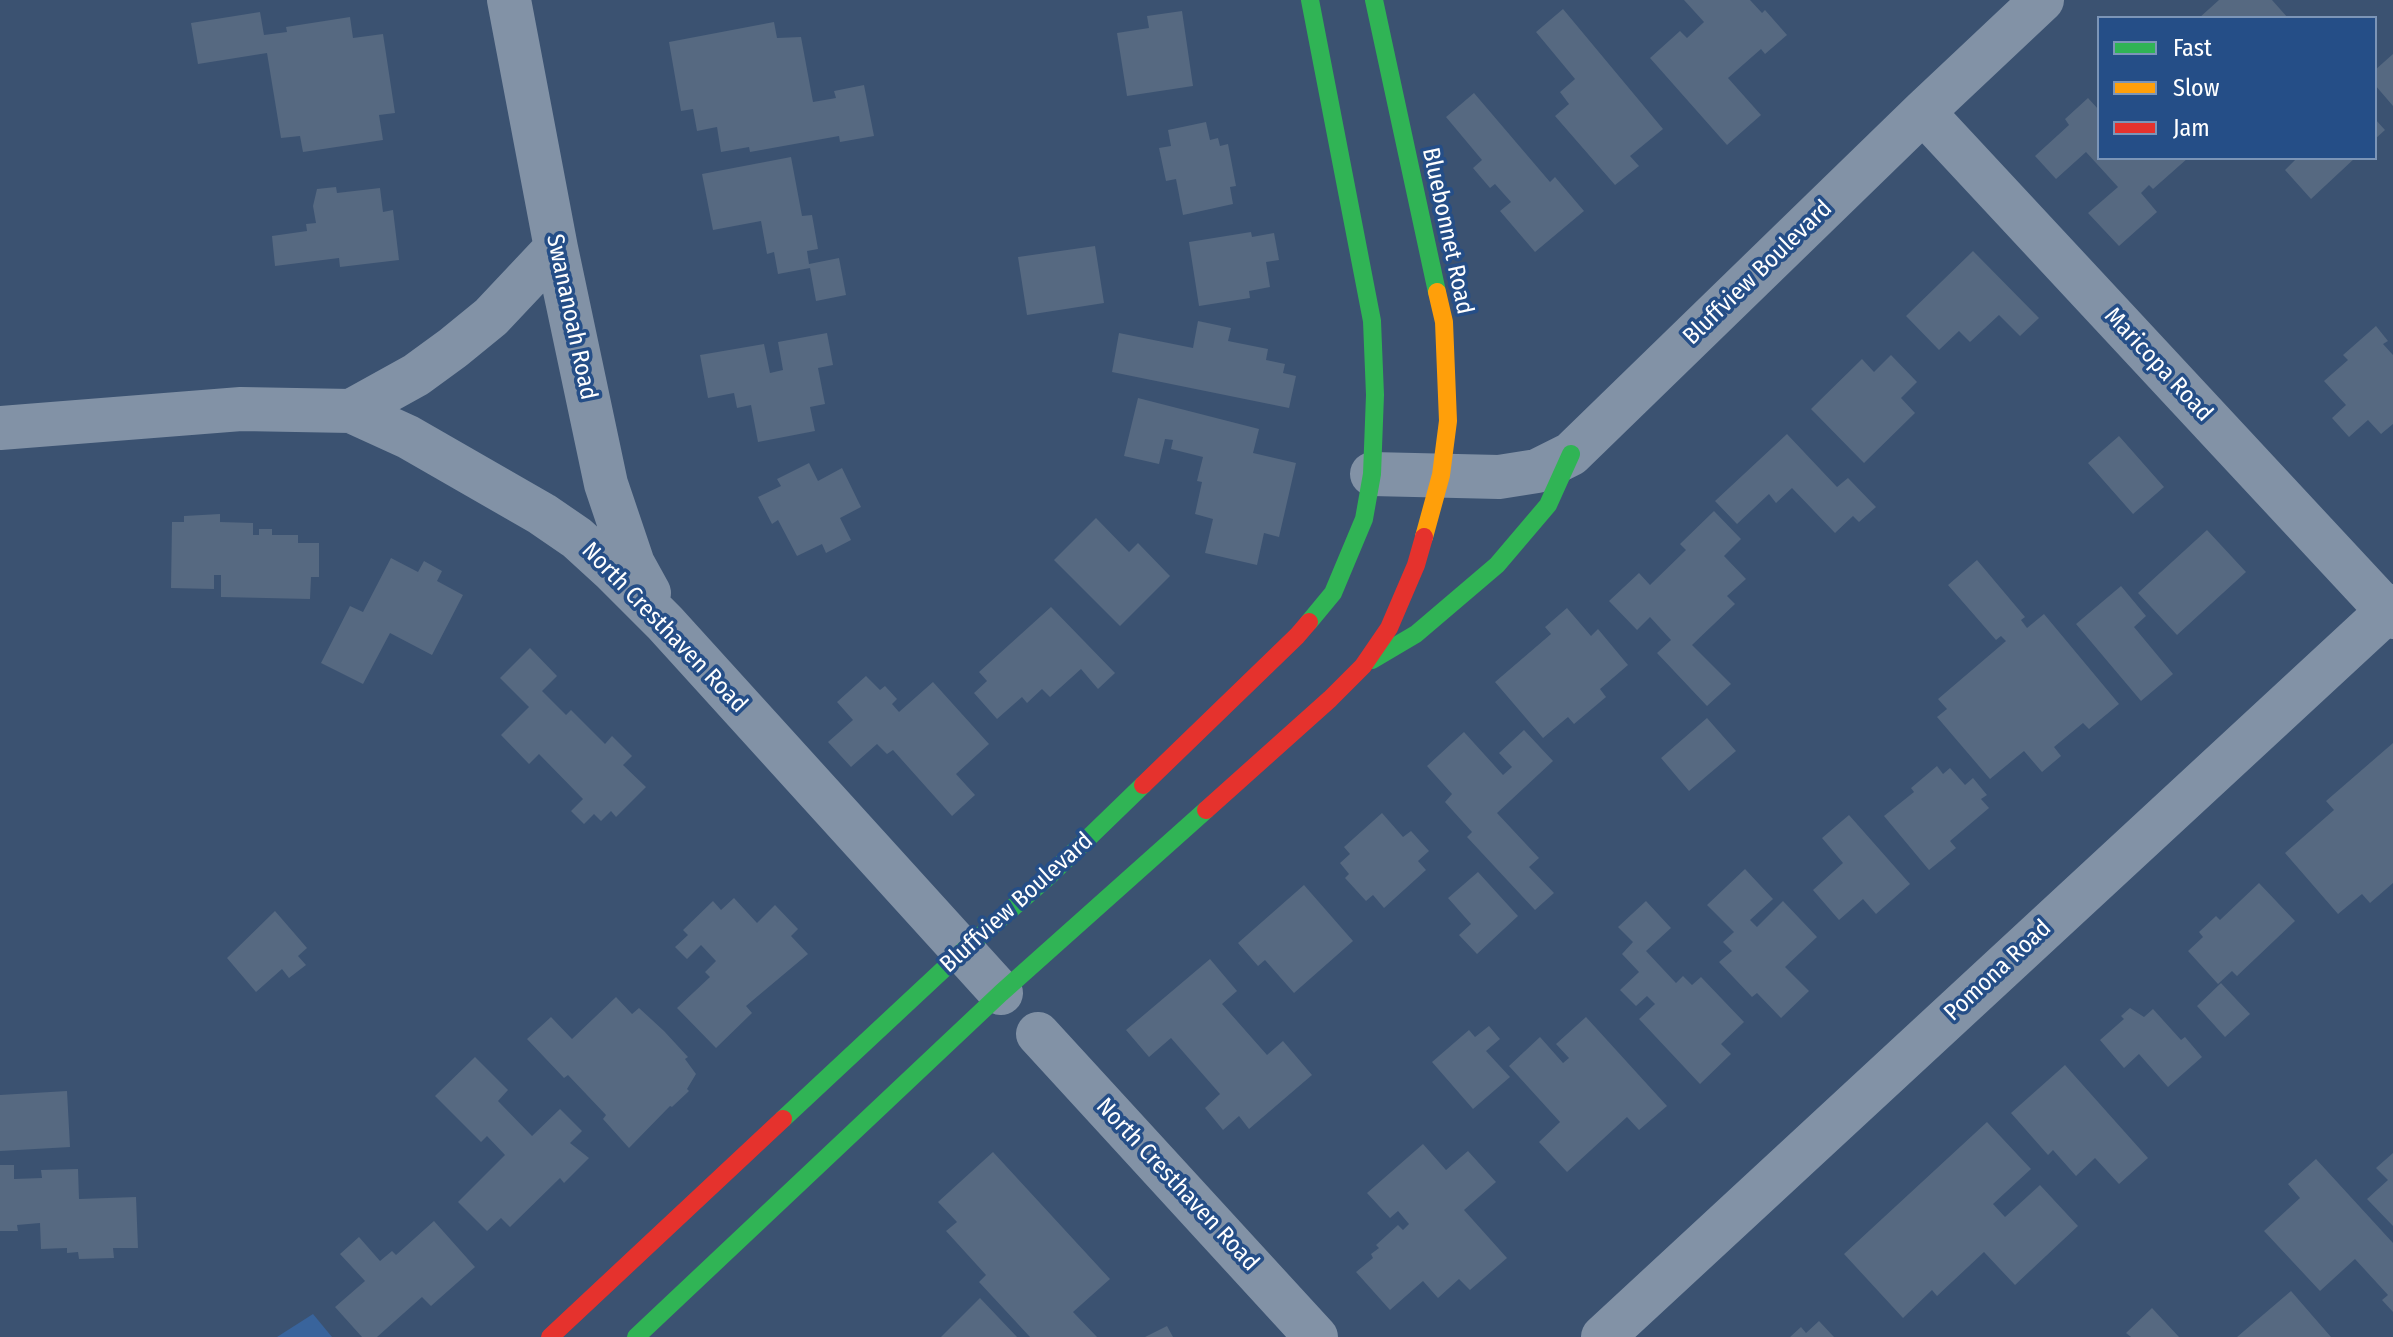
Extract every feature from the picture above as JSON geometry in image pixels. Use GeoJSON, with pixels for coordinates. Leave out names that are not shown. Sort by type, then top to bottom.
{"type":"FeatureCollection","features":[{"type":"Feature","properties":{"kind":"main road"},"geometry":{"type":"LineString","coordinates":[[1310,0],[1372,321],[1375,395],[1372,474]]}},
{"type":"Feature","properties":{"kind":"main road","name":"Bluebonnet Road"},"geometry":{"type":"LineString","coordinates":[[1374,0],[1444,322],[1448,421],[1441,475]]}},
{"type":"Feature","properties":{"kind":"main road"},"geometry":{"type":"LineString","coordinates":[[1363,666],[1416,634],[1497,565],[1548,505],[1571,454]]}},
{"type":"Feature","properties":{"kind":"main road","name":"Bluffview Boulevard"},"geometry":{"type":"LineString","coordinates":[[550,1337],[962,952],[1048,877],[1297,636],[1333,593],[1364,519],[1372,474]]}},
{"type":"Feature","properties":{"kind":"main road"},"geometry":{"type":"LineString","coordinates":[[636,1337],[1001,993],[1363,666],[1389,628],[1416,565],[1441,475]]}},
{"type":"Feature","properties":{"kind":"street","name":"Swananoah Road"},"geometry":{"type":"LineString","coordinates":[[509,0],[556,248],[606,484],[633,564],[665,623]]}},
{"type":"Feature","properties":{"kind":"street","name":"Bluffview Boulevard"},"geometry":{"type":"LineString","coordinates":[[1372,474],[1499,477],[1537,471],[1571,454],[2042,0]]}},
{"type":"Feature","properties":{"kind":"street","name":"Maricopa Road"},"geometry":{"type":"LineString","coordinates":[[1923,112],[2391,611]]}},
{"type":"Feature","properties":{"kind":"street"},"geometry":{"type":"LineString","coordinates":[[351,411],[416,375],[453,348],[491,317],[556,248]]}},
{"type":"Feature","properties":{"kind":"street","name":"North Cresthaven Road"},"geometry":{"type":"LineString","coordinates":[[0,428],[241,409],[351,411],[408,437],[542,514],[577,538],[665,623],[1001,993]]}},
{"type":"Feature","properties":{"kind":"street","name":"Pomona Road"},"geometry":{"type":"LineString","coordinates":[[1603,1337],[2391,611]]}},
{"type":"Feature","properties":{"kind":"street","name":"North Cresthaven Road"},"geometry":{"type":"LineString","coordinates":[[1038,1034],[1316,1337]]}},
{"type":"Feature","properties":{"kind":"shaded area"},"geometry":{"type":"Polygon","coordinates":[[[313,1314],[332,1337],[277,1337],[313,1314]]]}},
{"type":"Feature","properties":{"kind":"building"},"geometry":{"type":"Polygon","coordinates":[[[1684,0],[1750,0],[1762,13],[1765,10],[1787,35],[1765,54],[1761,49],[1728,78],[1761,115],[1727,145],[1650,58],[1680,31],[1687,38],[1704,22],[1684,0]]]}},
{"type":"Feature","properties":{"kind":"building"},"geometry":{"type":"Polygon","coordinates":[[[2219,0],[2272,0],[2286,16],[2201,16],[2219,0]]]}},
{"type":"Feature","properties":{"kind":"building"},"geometry":{"type":"Polygon","coordinates":[[[1563,9],[1663,129],[1630,156],[1639,166],[1615,185],[1555,116],[1569,104],[1560,92],[1575,79],[1536,32],[1563,9]]]}},
{"type":"Feature","properties":{"kind":"building"},"geometry":{"type":"Polygon","coordinates":[[[1182,11],[1193,86],[1127,96],[1117,33],[1149,28],[1147,16],[1182,11]]]}},
{"type":"Feature","properties":{"kind":"building"},"geometry":{"type":"Polygon","coordinates":[[[260,12],[264,35],[287,32],[286,27],[350,17],[353,38],[383,34],[395,113],[379,115],[383,140],[303,152],[300,136],[281,138],[267,53],[198,64],[191,23],[260,12]]]}},
{"type":"Feature","properties":{"kind":"building"},"geometry":{"type":"Polygon","coordinates":[[[774,22],[777,38],[801,37],[813,102],[836,98],[834,91],[864,85],[874,136],[840,142],[839,136],[750,152],[749,147],[721,152],[717,127],[697,131],[693,109],[681,111],[669,42],[774,22]]]}},
{"type":"Feature","properties":{"kind":"building"},"geometry":{"type":"Polygon","coordinates":[[[2393,54],[2393,106],[2377,87],[2377,68],[2393,54]]]}},
{"type":"Feature","properties":{"kind":"building"},"geometry":{"type":"Polygon","coordinates":[[[1474,93],[1550,182],[1555,177],[1584,211],[1535,252],[1500,211],[1511,202],[1495,184],[1490,188],[1473,168],[1482,160],[1446,117],[1474,93]]]}},
{"type":"Feature","properties":{"kind":"building"},"geometry":{"type":"Polygon","coordinates":[[[2088,98],[2097,108],[2097,160],[2186,160],[2153,189],[2149,185],[2141,193],[2157,212],[2119,246],[2088,213],[2118,187],[2086,152],[2056,179],[2035,156],[2069,125],[2065,119],[2088,98]]]}},
{"type":"Feature","properties":{"kind":"building"},"geometry":{"type":"Polygon","coordinates":[[[2377,121],[2385,130],[2377,137],[2377,121]]]}},
{"type":"Feature","properties":{"kind":"building"},"geometry":{"type":"Polygon","coordinates":[[[1206,122],[1210,140],[1218,138],[1220,146],[1228,144],[1236,186],[1230,187],[1233,204],[1183,215],[1176,179],[1166,181],[1159,148],[1171,146],[1168,130],[1206,122]]]}},
{"type":"Feature","properties":{"kind":"building"},"geometry":{"type":"Polygon","coordinates":[[[791,157],[802,216],[812,215],[818,249],[807,251],[809,264],[839,258],[846,295],[816,301],[810,268],[778,274],[774,252],[767,254],[761,221],[713,230],[702,174],[791,157]]]}},
{"type":"Feature","properties":{"kind":"building"},"geometry":{"type":"Polygon","coordinates":[[[2295,160],[2353,160],[2311,199],[2285,170],[2295,160]]]}},
{"type":"Feature","properties":{"kind":"building"},"geometry":{"type":"Polygon","coordinates":[[[336,187],[337,193],[380,188],[383,212],[393,210],[399,260],[340,267],[339,258],[275,266],[272,236],[307,231],[306,224],[316,223],[313,206],[317,189],[336,187]]]}},
{"type":"Feature","properties":{"kind":"building"},"geometry":{"type":"Polygon","coordinates":[[[1251,232],[1252,237],[1274,233],[1279,260],[1266,262],[1270,287],[1249,291],[1250,298],[1199,306],[1189,242],[1251,232]]]}},
{"type":"Feature","properties":{"kind":"building"},"geometry":{"type":"Polygon","coordinates":[[[1095,246],[1104,303],[1027,315],[1018,257],[1095,246]]]}},
{"type":"Feature","properties":{"kind":"building"},"geometry":{"type":"Polygon","coordinates":[[[1973,251],[2039,318],[2020,336],[1999,315],[1970,342],[1959,331],[1939,350],[1906,316],[1973,251]]]}},
{"type":"Feature","properties":{"kind":"building"},"geometry":{"type":"Polygon","coordinates":[[[1198,321],[1231,328],[1228,341],[1268,349],[1266,360],[1285,364],[1283,373],[1296,376],[1289,408],[1112,372],[1119,333],[1193,348],[1198,321]]]}},
{"type":"Feature","properties":{"kind":"building"},"geometry":{"type":"Polygon","coordinates":[[[2376,326],[2388,341],[2383,344],[2393,355],[2393,424],[2381,434],[2368,420],[2349,437],[2332,418],[2346,405],[2324,381],[2348,360],[2343,355],[2376,326]]]}},
{"type":"Feature","properties":{"kind":"building"},"geometry":{"type":"Polygon","coordinates":[[[827,333],[833,365],[818,368],[825,404],[810,407],[815,431],[758,442],[751,405],[737,408],[734,393],[708,398],[700,355],[764,344],[770,373],[783,370],[778,342],[827,333]]]}},
{"type":"Feature","properties":{"kind":"building"},"geometry":{"type":"Polygon","coordinates":[[[1891,355],[1917,382],[1901,398],[1915,413],[1864,463],[1811,409],[1862,359],[1874,372],[1891,355]]]}},
{"type":"Feature","properties":{"kind":"building"},"geometry":{"type":"Polygon","coordinates":[[[1138,398],[1259,429],[1253,453],[1296,463],[1279,537],[1264,533],[1257,565],[1205,553],[1213,519],[1195,514],[1202,482],[1197,481],[1203,457],[1171,449],[1173,440],[1165,439],[1159,464],[1124,456],[1138,398]]]}},
{"type":"Feature","properties":{"kind":"building"},"geometry":{"type":"Polygon","coordinates":[[[1787,434],[1837,487],[1848,478],[1876,507],[1859,522],[1853,516],[1835,533],[1792,488],[1776,503],[1769,494],[1737,524],[1715,501],[1787,434]]]}},
{"type":"Feature","properties":{"kind":"building"},"geometry":{"type":"Polygon","coordinates":[[[2119,436],[2164,487],[2133,514],[2088,463],[2119,436]]]}},
{"type":"Feature","properties":{"kind":"building"},"geometry":{"type":"Polygon","coordinates":[[[809,463],[818,481],[842,468],[861,507],[840,518],[851,540],[826,553],[822,544],[797,556],[778,520],[772,524],[758,497],[781,486],[777,479],[809,463]]]}},
{"type":"Feature","properties":{"kind":"building"},"geometry":{"type":"Polygon","coordinates":[[[1714,511],[1741,539],[1724,556],[1746,579],[1727,596],[1735,604],[1692,645],[1731,684],[1707,706],[1657,653],[1671,640],[1650,617],[1637,630],[1609,601],[1639,573],[1650,585],[1686,550],[1680,544],[1714,511]]]}},
{"type":"Feature","properties":{"kind":"building"},"geometry":{"type":"Polygon","coordinates":[[[220,514],[220,522],[253,523],[253,535],[259,535],[259,529],[272,529],[272,535],[298,535],[298,543],[319,543],[319,577],[311,577],[310,599],[221,597],[221,575],[214,575],[214,589],[171,588],[172,522],[184,522],[184,516],[220,514]]]}},
{"type":"Feature","properties":{"kind":"building"},"geometry":{"type":"Polygon","coordinates":[[[1096,518],[1129,552],[1138,543],[1170,576],[1120,626],[1054,560],[1096,518]]]}},
{"type":"Feature","properties":{"kind":"building"},"geometry":{"type":"Polygon","coordinates":[[[2207,530],[2246,572],[2177,635],[2138,593],[2207,530]]]}},
{"type":"Feature","properties":{"kind":"building"},"geometry":{"type":"Polygon","coordinates":[[[391,558],[418,572],[424,561],[442,571],[437,581],[463,595],[432,655],[390,633],[363,684],[321,663],[350,606],[363,612],[391,558]]]}},
{"type":"Feature","properties":{"kind":"building"},"geometry":{"type":"Polygon","coordinates":[[[1977,560],[2025,617],[2021,620],[2027,628],[2044,614],[2119,704],[2089,729],[2083,723],[2054,747],[2061,756],[2042,772],[2024,751],[1990,779],[1937,717],[1947,709],[1938,699],[2006,641],[2001,636],[1996,640],[1948,585],[1977,560]]]}},
{"type":"Feature","properties":{"kind":"building"},"geometry":{"type":"Polygon","coordinates":[[[2121,586],[2146,616],[2134,627],[2173,674],[2141,701],[2076,624],[2121,586]]]}},
{"type":"Feature","properties":{"kind":"building"},"geometry":{"type":"Polygon","coordinates":[[[1051,607],[1115,673],[1098,689],[1081,669],[1050,697],[1042,689],[1027,703],[1022,697],[997,719],[974,693],[987,681],[979,672],[1051,607]]]}},
{"type":"Feature","properties":{"kind":"building"},"geometry":{"type":"Polygon","coordinates":[[[1567,608],[1591,636],[1598,629],[1628,665],[1600,689],[1606,697],[1574,724],[1568,717],[1543,738],[1495,682],[1551,634],[1545,627],[1567,608]]]}},
{"type":"Feature","properties":{"kind":"building"},"geometry":{"type":"Polygon","coordinates":[[[530,648],[557,676],[542,691],[566,715],[571,710],[605,744],[612,736],[632,756],[623,765],[646,787],[616,817],[611,811],[601,821],[594,814],[584,824],[571,811],[583,799],[539,754],[529,764],[501,735],[529,707],[500,678],[530,648]]]}},
{"type":"Feature","properties":{"kind":"building"},"geometry":{"type":"Polygon","coordinates":[[[866,676],[880,690],[885,686],[897,699],[892,704],[899,712],[933,682],[989,744],[956,774],[975,795],[952,816],[893,750],[887,754],[877,744],[851,767],[828,742],[853,720],[837,702],[866,676]]]}},
{"type":"Feature","properties":{"kind":"building"},"geometry":{"type":"Polygon","coordinates":[[[1707,718],[1736,751],[1689,791],[1661,758],[1707,718]]]}},
{"type":"Feature","properties":{"kind":"building"},"geometry":{"type":"Polygon","coordinates":[[[1524,730],[1553,761],[1497,813],[1539,858],[1529,867],[1554,893],[1535,910],[1467,837],[1472,832],[1445,802],[1452,794],[1427,766],[1464,732],[1503,775],[1512,767],[1499,753],[1524,730]]]}},
{"type":"Feature","properties":{"kind":"building"},"geometry":{"type":"Polygon","coordinates":[[[2393,743],[2393,883],[2370,903],[2362,894],[2338,914],[2285,853],[2334,810],[2326,801],[2393,743]]]}},
{"type":"Feature","properties":{"kind":"building"},"geometry":{"type":"Polygon","coordinates":[[[1937,766],[1943,774],[1950,768],[1965,785],[1973,778],[1987,795],[1981,799],[1989,808],[1950,841],[1956,848],[1929,870],[1884,816],[1914,792],[1911,788],[1937,766]]]}},
{"type":"Feature","properties":{"kind":"building"},"geometry":{"type":"Polygon","coordinates":[[[1382,813],[1403,837],[1411,831],[1429,851],[1418,861],[1426,870],[1384,908],[1373,895],[1366,901],[1345,878],[1349,874],[1340,863],[1350,854],[1344,847],[1382,813]]]}},
{"type":"Feature","properties":{"kind":"building"},"geometry":{"type":"Polygon","coordinates":[[[1849,815],[1910,884],[1876,914],[1863,899],[1839,920],[1813,890],[1843,863],[1822,838],[1849,815]]]}},
{"type":"Feature","properties":{"kind":"building"},"geometry":{"type":"Polygon","coordinates":[[[1745,869],[1773,899],[1750,920],[1757,927],[1783,901],[1817,937],[1785,967],[1809,991],[1781,1018],[1757,993],[1752,997],[1719,962],[1732,951],[1723,942],[1734,932],[1707,905],[1745,869]]]}},
{"type":"Feature","properties":{"kind":"building"},"geometry":{"type":"Polygon","coordinates":[[[1478,872],[1518,916],[1477,954],[1459,935],[1471,924],[1448,898],[1478,872]]]}},
{"type":"Feature","properties":{"kind":"building"},"geometry":{"type":"Polygon","coordinates":[[[2259,883],[2295,921],[2237,976],[2232,971],[2218,984],[2188,951],[2203,937],[2199,932],[2216,916],[2220,920],[2259,883]]]}},
{"type":"Feature","properties":{"kind":"building"},"geometry":{"type":"Polygon","coordinates":[[[1304,885],[1353,941],[1294,993],[1265,960],[1258,966],[1238,943],[1304,885]]]}},
{"type":"Feature","properties":{"kind":"building"},"geometry":{"type":"Polygon","coordinates":[[[734,898],[757,923],[775,905],[798,929],[791,936],[808,954],[746,1006],[752,1013],[716,1048],[677,1008],[710,977],[705,972],[716,961],[701,945],[687,959],[675,947],[688,935],[683,930],[713,901],[721,910],[734,898]]]}},
{"type":"Feature","properties":{"kind":"building"},"geometry":{"type":"Polygon","coordinates":[[[1646,901],[1671,928],[1646,951],[1676,983],[1683,976],[1692,985],[1701,977],[1744,1022],[1721,1044],[1731,1054],[1700,1084],[1639,1019],[1655,1004],[1647,996],[1636,1006],[1620,990],[1639,972],[1622,954],[1633,942],[1618,927],[1646,901]]]}},
{"type":"Feature","properties":{"kind":"building"},"geometry":{"type":"Polygon","coordinates":[[[275,911],[307,948],[298,956],[306,965],[289,978],[282,969],[256,992],[227,958],[275,911]]]}},
{"type":"Feature","properties":{"kind":"building"},"geometry":{"type":"Polygon","coordinates":[[[1210,959],[1237,991],[1222,1004],[1267,1055],[1283,1041],[1312,1075],[1249,1129],[1239,1116],[1223,1130],[1205,1108],[1220,1094],[1171,1038],[1149,1057],[1126,1030],[1210,959]]]}},
{"type":"Feature","properties":{"kind":"building"},"geometry":{"type":"Polygon","coordinates":[[[2221,983],[2250,1014],[2225,1037],[2197,1006],[2221,983]]]}},
{"type":"Feature","properties":{"kind":"building"},"geometry":{"type":"Polygon","coordinates":[[[616,997],[632,1014],[639,1008],[664,1031],[688,1057],[685,1059],[696,1074],[687,1089],[689,1091],[629,1148],[603,1119],[606,1115],[568,1075],[564,1078],[527,1039],[551,1017],[572,1039],[616,997]]]}},
{"type":"Feature","properties":{"kind":"building"},"geometry":{"type":"Polygon","coordinates":[[[2130,1008],[2144,1017],[2153,1009],[2181,1040],[2185,1037],[2202,1057],[2168,1087],[2139,1054],[2124,1068],[2100,1040],[2124,1019],[2121,1016],[2130,1008]]]}},
{"type":"Feature","properties":{"kind":"building"},"geometry":{"type":"Polygon","coordinates":[[[1586,1017],[1667,1106],[1639,1130],[1627,1117],[1567,1172],[1539,1142],[1560,1122],[1509,1066],[1540,1037],[1563,1063],[1569,1058],[1556,1044],[1586,1017]]]}},
{"type":"Feature","properties":{"kind":"building"},"geometry":{"type":"Polygon","coordinates":[[[1489,1026],[1500,1039],[1486,1051],[1510,1077],[1473,1109],[1432,1062],[1469,1030],[1475,1037],[1489,1026]]]}},
{"type":"Feature","properties":{"kind":"building"},"geometry":{"type":"Polygon","coordinates":[[[475,1057],[508,1090],[498,1101],[532,1136],[560,1109],[582,1131],[570,1143],[589,1158],[564,1183],[560,1178],[510,1227],[501,1218],[487,1231],[458,1202],[505,1155],[487,1136],[481,1142],[435,1096],[475,1057]]]}},
{"type":"Feature","properties":{"kind":"building"},"geometry":{"type":"Polygon","coordinates":[[[2065,1065],[2148,1158],[2119,1184],[2095,1158],[2076,1176],[2053,1150],[2048,1155],[2011,1113],[2065,1065]]]}},
{"type":"Feature","properties":{"kind":"building"},"geometry":{"type":"Polygon","coordinates":[[[67,1091],[70,1147],[0,1151],[0,1095],[67,1091]]]}},
{"type":"Feature","properties":{"kind":"building"},"geometry":{"type":"Polygon","coordinates":[[[1987,1122],[2031,1169],[1993,1204],[2005,1217],[2040,1185],[2078,1226],[2015,1285],[1984,1252],[1937,1296],[1932,1290],[1903,1318],[1844,1254],[1987,1122]]]}},
{"type":"Feature","properties":{"kind":"building"},"geometry":{"type":"Polygon","coordinates":[[[1423,1144],[1446,1170],[1468,1151],[1496,1182],[1464,1210],[1507,1258],[1470,1290],[1459,1279],[1438,1298],[1423,1281],[1390,1310],[1356,1272],[1373,1258],[1371,1254],[1379,1248],[1376,1245],[1398,1225],[1403,1230],[1409,1224],[1398,1211],[1390,1218],[1367,1193],[1423,1144]]]}},
{"type":"Feature","properties":{"kind":"building"},"geometry":{"type":"Polygon","coordinates":[[[993,1152],[1110,1279],[1073,1312],[1097,1337],[1030,1337],[979,1282],[986,1275],[946,1231],[957,1222],[938,1202],[993,1152]]]}},
{"type":"Feature","properties":{"kind":"building"},"geometry":{"type":"Polygon","coordinates":[[[2393,1153],[2393,1226],[2367,1199],[2388,1180],[2376,1168],[2393,1153]]]}},
{"type":"Feature","properties":{"kind":"building"},"geometry":{"type":"Polygon","coordinates":[[[2316,1159],[2393,1243],[2393,1312],[2382,1300],[2388,1295],[2355,1259],[2320,1291],[2264,1231],[2300,1198],[2288,1184],[2316,1159]]]}},
{"type":"Feature","properties":{"kind":"building"},"geometry":{"type":"Polygon","coordinates":[[[0,1165],[14,1165],[14,1179],[42,1178],[41,1170],[78,1169],[79,1199],[136,1197],[138,1248],[113,1248],[114,1258],[79,1259],[78,1252],[67,1253],[67,1248],[41,1249],[40,1223],[17,1225],[18,1231],[0,1231],[0,1165]]]}},
{"type":"Feature","properties":{"kind":"building"},"geometry":{"type":"Polygon","coordinates":[[[434,1221],[475,1267],[431,1306],[422,1297],[377,1337],[362,1337],[335,1307],[365,1281],[340,1254],[359,1237],[380,1261],[392,1251],[396,1255],[434,1221]]]}},
{"type":"Feature","properties":{"kind":"building"},"geometry":{"type":"Polygon","coordinates":[[[2291,1291],[2331,1337],[2237,1337],[2291,1291]]]}},
{"type":"Feature","properties":{"kind":"building"},"geometry":{"type":"Polygon","coordinates":[[[980,1298],[1017,1337],[941,1337],[980,1298]]]}},
{"type":"Feature","properties":{"kind":"building"},"geometry":{"type":"Polygon","coordinates":[[[2152,1308],[2179,1337],[2131,1337],[2126,1333],[2152,1308]]]}},
{"type":"Feature","properties":{"kind":"building"},"geometry":{"type":"Polygon","coordinates":[[[1819,1321],[1834,1337],[1790,1337],[1801,1327],[1806,1333],[1819,1321]]]}},
{"type":"Feature","properties":{"kind":"building"},"geometry":{"type":"Polygon","coordinates":[[[1167,1326],[1173,1337],[1145,1337],[1167,1326]]]}},
{"type":"Feature","properties":{"kind":"traffic: fast"},"geometry":{"type":"LineString","coordinates":[[1309,622],[1333,593],[1364,519],[1372,474],[1375,395],[1372,321],[1310,0]]}},
{"type":"Feature","properties":{"kind":"traffic: fast"},"geometry":{"type":"LineString","coordinates":[[1374,0],[1437,292]]}},
{"type":"Feature","properties":{"kind":"traffic: fast"},"geometry":{"type":"LineString","coordinates":[[1372,660],[1416,634],[1497,565],[1548,505],[1571,454]]}},
{"type":"Feature","properties":{"kind":"traffic: fast"},"geometry":{"type":"LineString","coordinates":[[783,1119],[962,952],[1048,877],[1143,785]]}},
{"type":"Feature","properties":{"kind":"traffic: fast"},"geometry":{"type":"LineString","coordinates":[[636,1337],[1001,993],[1206,810]]}},
{"type":"Feature","properties":{"kind":"traffic: slow"},"geometry":{"type":"LineString","coordinates":[[1424,537],[1441,475],[1448,421],[1444,322],[1437,292]]}},
{"type":"Feature","properties":{"kind":"traffic: jam"},"geometry":{"type":"LineString","coordinates":[[1206,810],[1363,666],[1389,628],[1416,565],[1424,537]]}},
{"type":"Feature","properties":{"kind":"traffic: jam"},"geometry":{"type":"LineString","coordinates":[[1143,785],[1309,622]]}},
{"type":"Feature","properties":{"kind":"traffic: jam"},"geometry":{"type":"LineString","coordinates":[[550,1337],[783,1119]]}}]}
